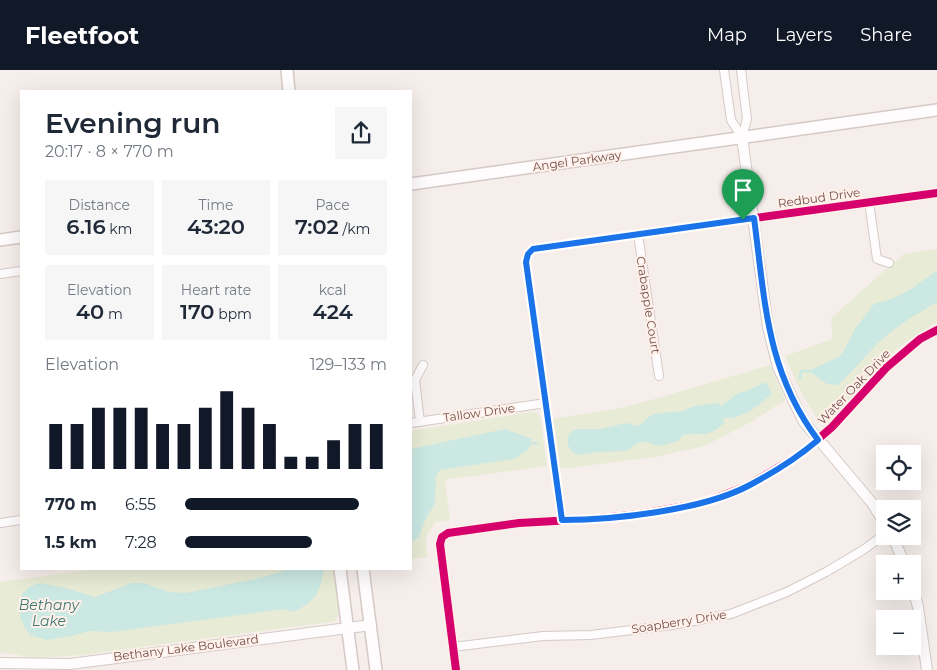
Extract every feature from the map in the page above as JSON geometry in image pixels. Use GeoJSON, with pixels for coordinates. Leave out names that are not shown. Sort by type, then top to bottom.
{"type":"FeatureCollection","features":[{"type":"Feature","properties":{"kind":"main road"},"geometry":{"type":"LineString","coordinates":[[287,70],[290,90]]}},
{"type":"Feature","properties":{"kind":"main road","name":"Angel Parkway"},"geometry":{"type":"LineString","coordinates":[[412,184],[937,110]]}},
{"type":"Feature","properties":{"kind":"main road"},"geometry":{"type":"LineString","coordinates":[[0,240],[20,237]]}},
{"type":"Feature","properties":{"kind":"main road"},"geometry":{"type":"LineString","coordinates":[[340,570],[353,670]]}},
{"type":"Feature","properties":{"kind":"main road"},"geometry":{"type":"LineString","coordinates":[[364,570],[376,670]]}},
{"type":"Feature","properties":{"kind":"street"},"geometry":{"type":"LineString","coordinates":[[724,70],[731,120],[742,137]]}},
{"type":"Feature","properties":{"kind":"street"},"geometry":{"type":"LineString","coordinates":[[741,70],[747,119],[742,137],[765,308],[776,359],[804,422],[876,509]]}},
{"type":"Feature","properties":{"kind":"street","name":"Redbud Drive"},"geometry":{"type":"LineString","coordinates":[[546,403],[526,262],[528,254],[533,249],[937,193]]}},
{"type":"Feature","properties":{"kind":"street"},"geometry":{"type":"LineString","coordinates":[[869,202],[877,259],[889,263]]}},
{"type":"Feature","properties":{"kind":"street","name":"Crabapple Court"},"geometry":{"type":"LineString","coordinates":[[638,234],[659,376]]}},
{"type":"Feature","properties":{"kind":"street"},"geometry":{"type":"LineString","coordinates":[[0,274],[20,271]]}},
{"type":"Feature","properties":{"kind":"street","name":"Water Oak Drive"},"geometry":{"type":"LineString","coordinates":[[453,647],[440,544],[442,537],[448,533],[518,523],[640,514],[703,502],[747,486],[801,454],[818,440],[886,368],[920,340],[937,330]]}},
{"type":"Feature","properties":{"kind":"street"},"geometry":{"type":"LineString","coordinates":[[420,422],[415,380],[423,365]]}},
{"type":"Feature","properties":{"kind":"street"},"geometry":{"type":"LineString","coordinates":[[546,403],[562,520]]}},
{"type":"Feature","properties":{"kind":"street","name":"Tallow Drive"},"geometry":{"type":"LineString","coordinates":[[412,423],[546,403]]}},
{"type":"Feature","properties":{"kind":"street"},"geometry":{"type":"LineString","coordinates":[[0,523],[20,520]]}},
{"type":"Feature","properties":{"kind":"street","name":"Soapberry Drive"},"geometry":{"type":"LineString","coordinates":[[453,647],[543,636],[591,634],[672,625],[730,614],[787,592],[826,572],[876,541]]}},
{"type":"Feature","properties":{"kind":"street"},"geometry":{"type":"LineString","coordinates":[[916,600],[921,622],[927,670]]}},
{"type":"Feature","properties":{"kind":"street","name":"Bethany Lake Boulevard"},"geometry":{"type":"LineString","coordinates":[[0,663],[70,664],[371,625]]}},
{"type":"Feature","properties":{"kind":"street"},"geometry":{"type":"LineString","coordinates":[[453,647],[456,670]]}},
{"type":"Feature","properties":{"kind":"green space"},"geometry":{"type":"Polygon","coordinates":[[[937,249],[937,322],[908,340],[876,367],[851,398],[827,422],[818,420],[802,394],[785,356],[833,339],[831,318],[904,254],[937,249]]]}},
{"type":"Feature","properties":{"kind":"green space"},"geometry":{"type":"Polygon","coordinates":[[[770,365],[785,400],[751,422],[704,446],[655,457],[560,469],[553,419],[621,408],[770,365]]]}},
{"type":"Feature","properties":{"kind":"green space"},"geometry":{"type":"Polygon","coordinates":[[[532,412],[537,413],[540,416],[547,466],[449,479],[445,483],[450,520],[436,522],[429,531],[426,542],[428,557],[412,559],[412,431],[532,412]]]}},
{"type":"Feature","properties":{"kind":"green space"},"geometry":{"type":"Polygon","coordinates":[[[89,570],[333,570],[339,614],[335,621],[330,622],[82,655],[35,658],[0,652],[0,582],[89,570]]]}},
{"type":"Feature","properties":{"kind":"water"},"geometry":{"type":"Polygon","coordinates":[[[937,271],[937,302],[890,333],[838,385],[827,384],[809,371],[838,357],[843,352],[855,329],[874,304],[892,299],[908,291],[937,271]]]}},
{"type":"Feature","properties":{"kind":"water"},"geometry":{"type":"Polygon","coordinates":[[[766,382],[772,394],[743,415],[723,418],[724,423],[709,433],[683,435],[678,441],[659,446],[640,442],[626,451],[597,452],[580,455],[572,452],[568,445],[568,436],[574,430],[600,429],[626,423],[638,426],[653,414],[682,411],[695,406],[718,403],[721,406],[738,393],[766,382]]]}},
{"type":"Feature","properties":{"kind":"water"},"geometry":{"type":"Polygon","coordinates":[[[505,429],[532,439],[528,450],[514,459],[440,470],[436,476],[435,504],[426,518],[419,537],[412,541],[412,449],[505,429]]]}},
{"type":"Feature","properties":{"kind":"water","name":"Bethany Lake"},"geometry":{"type":"Polygon","coordinates":[[[286,570],[324,570],[316,595],[312,600],[294,612],[284,609],[112,632],[89,631],[47,640],[30,635],[20,616],[22,594],[31,586],[40,583],[95,597],[132,583],[144,583],[169,592],[186,593],[264,577],[286,570]]]}},
{"type":"Feature","properties":{"kind":"waterway"},"geometry":{"type":"LineString","coordinates":[[800,378],[801,371],[812,371]]}},
{"type":"Feature","properties":{"kind":"waterway"},"geometry":{"type":"LineString","coordinates":[[527,444],[537,443]]}},
{"type":"Feature","properties":{"kind":"cycle path"},"geometry":{"type":"LineString","coordinates":[[562,520],[526,262],[527,254],[533,249],[937,193]]}},
{"type":"Feature","properties":{"kind":"cycle path"},"geometry":{"type":"LineString","coordinates":[[456,670],[440,544],[442,537],[448,533],[519,523],[640,514],[703,503],[747,486],[801,454],[832,427],[886,368],[920,339],[937,330]]}},
{"type":"Feature","properties":{"kind":"route"},"geometry":{"type":"LineString","coordinates":[[754,218],[768,327],[778,367],[804,422],[818,440],[801,454],[747,486],[703,502],[640,514],[562,520],[526,262],[528,254],[533,249],[743,220],[754,218]]}}]}
